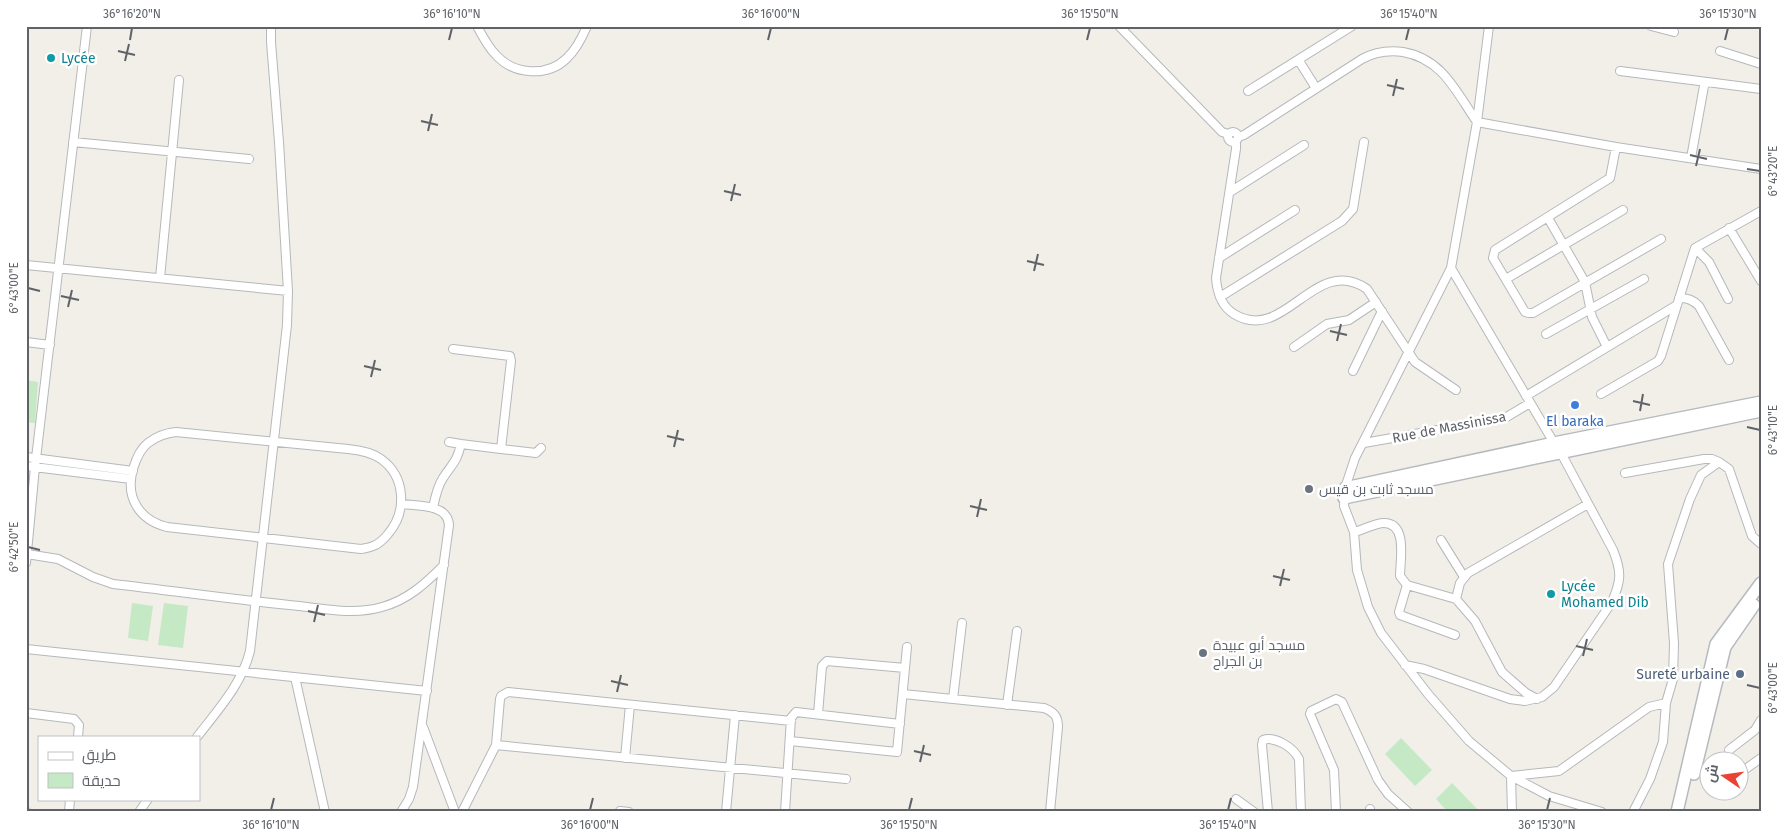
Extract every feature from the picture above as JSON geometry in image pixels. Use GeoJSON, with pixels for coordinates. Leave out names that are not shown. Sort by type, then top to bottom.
{"type":"FeatureCollection","features":[{"type":"Feature","properties":{"kind":"main road"},"geometry":{"type":"LineString","coordinates":[[1345,493],[1554,443],[1761,402]]}},
{"type":"Feature","properties":{"kind":"main road"},"geometry":{"type":"LineString","coordinates":[[1345,493],[1561,454],[1761,411]]}},
{"type":"Feature","properties":{"kind":"main road"},"geometry":{"type":"LineString","coordinates":[[1677,812],[1716,644],[1761,583]]}},
{"type":"Feature","properties":{"kind":"main road"},"geometry":{"type":"LineString","coordinates":[[1684,812],[1725,647],[1761,595]]}},
{"type":"Feature","properties":{"kind":"street"},"geometry":{"type":"LineString","coordinates":[[26,563],[36,458],[87,26]]}},
{"type":"Feature","properties":{"kind":"street"},"geometry":{"type":"LineString","coordinates":[[198,736],[244,671],[250,651],[287,325],[288,291],[279,142],[271,50],[271,26]]}},
{"type":"Feature","properties":{"kind":"street"},"geometry":{"type":"LineString","coordinates":[[477,26],[497,57],[509,66],[533,72],[556,66],[566,59],[576,48],[587,26]]}},
{"type":"Feature","properties":{"kind":"street"},"geometry":{"type":"LineString","coordinates":[[1119,26],[1222,132],[1228,134],[1235,132],[1237,139],[1236,149],[1216,278],[1220,297],[1224,305],[1240,318],[1260,322],[1277,315],[1323,285],[1345,280],[1357,282],[1367,289],[1408,354],[1422,368],[1456,390]]}},
{"type":"Feature","properties":{"kind":"street"},"geometry":{"type":"LineString","coordinates":[[1248,91],[1352,26]]}},
{"type":"Feature","properties":{"kind":"street"},"geometry":{"type":"LineString","coordinates":[[1489,26],[1477,122],[1451,268],[1355,458],[1345,493],[1344,506],[1354,532],[1357,570],[1368,608],[1381,633],[1419,682],[1469,741],[1511,776],[1549,796],[1602,812]]}},
{"type":"Feature","properties":{"kind":"street"},"geometry":{"type":"LineString","coordinates":[[1651,26],[1674,32]]}},
{"type":"Feature","properties":{"kind":"street"},"geometry":{"type":"LineString","coordinates":[[1237,139],[1362,58],[1372,54],[1393,51],[1417,55],[1439,68],[1477,122],[1616,147],[1761,169]]}},
{"type":"Feature","properties":{"kind":"street"},"geometry":{"type":"LineString","coordinates":[[1720,51],[1761,64]]}},
{"type":"Feature","properties":{"kind":"street"},"geometry":{"type":"LineString","coordinates":[[1298,61],[1316,88]]}},
{"type":"Feature","properties":{"kind":"street"},"geometry":{"type":"LineString","coordinates":[[1620,71],[1761,89]]}},
{"type":"Feature","properties":{"kind":"street"},"geometry":{"type":"LineString","coordinates":[[160,278],[179,80]]}},
{"type":"Feature","properties":{"kind":"street"},"geometry":{"type":"LineString","coordinates":[[1691,158],[1704,86],[1708,82]]}},
{"type":"Feature","properties":{"kind":"street"},"geometry":{"type":"LineString","coordinates":[[73,142],[249,158]]}},
{"type":"Feature","properties":{"kind":"street"},"geometry":{"type":"LineString","coordinates":[[1220,297],[1342,221],[1349,214],[1354,202],[1364,142]]}},
{"type":"Feature","properties":{"kind":"street"},"geometry":{"type":"LineString","coordinates":[[1230,192],[1304,145]]}},
{"type":"Feature","properties":{"kind":"street"},"geometry":{"type":"LineString","coordinates":[[1616,147],[1610,178],[1495,250],[1494,258],[1525,312],[1529,314],[1661,238]]}},
{"type":"Feature","properties":{"kind":"street"},"geometry":{"type":"LineString","coordinates":[[1219,258],[1295,210]]}},
{"type":"Feature","properties":{"kind":"street"},"geometry":{"type":"LineString","coordinates":[[1506,279],[1623,210]]}},
{"type":"Feature","properties":{"kind":"street"},"geometry":{"type":"LineString","coordinates":[[1601,394],[1658,361],[1663,352],[1695,248],[1761,211]]}},
{"type":"Feature","properties":{"kind":"street"},"geometry":{"type":"LineString","coordinates":[[1548,218],[1586,282],[1590,311],[1607,347]]}},
{"type":"Feature","properties":{"kind":"street"},"geometry":{"type":"LineString","coordinates":[[1729,228],[1761,280]]}},
{"type":"Feature","properties":{"kind":"street"},"geometry":{"type":"LineString","coordinates":[[1695,248],[1709,262],[1728,299]]}},
{"type":"Feature","properties":{"kind":"street"},"geometry":{"type":"LineString","coordinates":[[26,265],[288,291]]}},
{"type":"Feature","properties":{"kind":"street"},"geometry":{"type":"LineString","coordinates":[[1406,665],[1424,669],[1510,699],[1525,701],[1542,697],[1554,687],[1612,602],[1618,589],[1620,576],[1613,550],[1561,454],[1451,268]]}},
{"type":"Feature","properties":{"kind":"street"},"geometry":{"type":"LineString","coordinates":[[1546,334],[1644,279]]}},
{"type":"Feature","properties":{"kind":"street"},"geometry":{"type":"LineString","coordinates":[[1678,302],[1686,298],[1699,306],[1729,360]]}},
{"type":"Feature","properties":{"kind":"street"},"geometry":{"type":"LineString","coordinates":[[1294,347],[1327,324],[1349,320],[1376,302]]}},
{"type":"Feature","properties":{"kind":"street","name":"Rue de Massinissa"},"geometry":{"type":"LineString","coordinates":[[1364,443],[1505,418],[1528,399],[1678,302]]}},
{"type":"Feature","properties":{"kind":"street"},"geometry":{"type":"LineString","coordinates":[[1353,371],[1382,311]]}},
{"type":"Feature","properties":{"kind":"street"},"geometry":{"type":"LineString","coordinates":[[26,342],[50,345]]}},
{"type":"Feature","properties":{"kind":"street"},"geometry":{"type":"LineString","coordinates":[[453,349],[510,356],[501,448]]}},
{"type":"Feature","properties":{"kind":"street"},"geometry":{"type":"LineString","coordinates":[[176,432],[273,440],[362,451],[376,455],[383,460],[392,469],[397,479],[401,489],[402,504],[400,513],[391,530],[382,541],[374,546],[362,549],[348,549],[263,537],[167,528],[146,518],[133,500],[130,489],[131,479],[140,453],[146,444],[165,434],[176,432]]}},
{"type":"Feature","properties":{"kind":"street"},"geometry":{"type":"LineString","coordinates":[[449,442],[536,453],[541,448]]}},
{"type":"Feature","properties":{"kind":"street"},"geometry":{"type":"LineString","coordinates":[[433,508],[440,485],[452,468],[461,444]]}},
{"type":"Feature","properties":{"kind":"street"},"geometry":{"type":"LineString","coordinates":[[26,457],[133,470]]}},
{"type":"Feature","properties":{"kind":"street"},"geometry":{"type":"LineString","coordinates":[[1625,473],[1704,459],[1719,462],[1729,469],[1752,536],[1761,544]]}},
{"type":"Feature","properties":{"kind":"street"},"geometry":{"type":"LineString","coordinates":[[1633,812],[1650,779],[1663,742],[1666,703],[1673,679],[1674,643],[1668,564],[1690,499],[1701,475],[1719,462]]}},
{"type":"Feature","properties":{"kind":"street"},"geometry":{"type":"LineString","coordinates":[[26,466],[131,479]]}},
{"type":"Feature","properties":{"kind":"street"},"geometry":{"type":"LineString","coordinates":[[401,812],[410,799],[413,787],[449,520],[445,513],[433,508],[402,504]]}},
{"type":"Feature","properties":{"kind":"street"},"geometry":{"type":"LineString","coordinates":[[1456,599],[1460,583],[1468,573],[1588,504]]}},
{"type":"Feature","properties":{"kind":"street"},"geometry":{"type":"LineString","coordinates":[[1354,532],[1383,523],[1395,528],[1401,536],[1400,576],[1407,585],[1456,599],[1475,621],[1502,672],[1526,693],[1536,699]]}},
{"type":"Feature","properties":{"kind":"street"},"geometry":{"type":"LineString","coordinates":[[1442,540],[1464,577]]}},
{"type":"Feature","properties":{"kind":"street"},"geometry":{"type":"LineString","coordinates":[[27,554],[67,562],[93,577],[113,584],[256,602],[348,611],[381,607],[396,602],[426,584],[444,564]]}},
{"type":"Feature","properties":{"kind":"street"},"geometry":{"type":"LineString","coordinates":[[1407,585],[1399,612],[1400,615],[1455,635]]}},
{"type":"Feature","properties":{"kind":"street"},"geometry":{"type":"LineString","coordinates":[[953,699],[962,623]]}},
{"type":"Feature","properties":{"kind":"street"},"geometry":{"type":"LineString","coordinates":[[1007,705],[1017,631]]}},
{"type":"Feature","properties":{"kind":"street"},"geometry":{"type":"LineString","coordinates":[[790,741],[898,752],[907,647]]}},
{"type":"Feature","properties":{"kind":"street"},"geometry":{"type":"LineString","coordinates":[[26,648],[427,691]]}},
{"type":"Feature","properties":{"kind":"street"},"geometry":{"type":"LineString","coordinates":[[818,714],[823,662],[827,660],[905,668]]}},
{"type":"Feature","properties":{"kind":"street"},"geometry":{"type":"LineString","coordinates":[[1419,682],[1424,669]]}},
{"type":"Feature","properties":{"kind":"street"},"geometry":{"type":"LineString","coordinates":[[295,678],[325,812]]}},
{"type":"Feature","properties":{"kind":"street"},"geometry":{"type":"LineString","coordinates":[[462,812],[496,745],[500,699],[505,693],[791,721]]}},
{"type":"Feature","properties":{"kind":"street"},"geometry":{"type":"LineString","coordinates":[[903,694],[1044,708],[1055,714],[1058,719],[1050,812]]}},
{"type":"Feature","properties":{"kind":"street"},"geometry":{"type":"LineString","coordinates":[[1336,812],[1334,770],[1310,714],[1311,711],[1336,699],[1342,702],[1382,787],[1408,812]]}},
{"type":"Feature","properties":{"kind":"street"},"geometry":{"type":"LineString","coordinates":[[1511,776],[1559,771],[1649,707],[1666,703]]}},
{"type":"Feature","properties":{"kind":"street"},"geometry":{"type":"LineString","coordinates":[[625,758],[630,705]]}},
{"type":"Feature","properties":{"kind":"street"},"geometry":{"type":"LineString","coordinates":[[785,812],[793,714],[796,712],[818,714],[900,724]]}},
{"type":"Feature","properties":{"kind":"street"},"geometry":{"type":"LineString","coordinates":[[26,713],[74,719],[79,725],[78,736]]}},
{"type":"Feature","properties":{"kind":"street"},"geometry":{"type":"LineString","coordinates":[[726,812],[735,715]]}},
{"type":"Feature","properties":{"kind":"street"},"geometry":{"type":"LineString","coordinates":[[1729,750],[1755,730],[1761,720]]}},
{"type":"Feature","properties":{"kind":"street"},"geometry":{"type":"LineString","coordinates":[[422,725],[455,812]]}},
{"type":"Feature","properties":{"kind":"street"},"geometry":{"type":"LineString","coordinates":[[1268,812],[1262,744],[1263,740],[1269,738],[1278,740],[1297,755],[1299,759],[1301,812]]}},
{"type":"Feature","properties":{"kind":"street"},"geometry":{"type":"LineString","coordinates":[[496,745],[846,778]]}},
{"type":"Feature","properties":{"kind":"street"},"geometry":{"type":"LineString","coordinates":[[1750,766],[1761,758]]}},
{"type":"Feature","properties":{"kind":"street"},"geometry":{"type":"LineString","coordinates":[[1511,776],[1512,812]]}},
{"type":"Feature","properties":{"kind":"street"},"geometry":{"type":"LineString","coordinates":[[1236,799],[1254,812]]}},
{"type":"Feature","properties":{"kind":"street"},"geometry":{"type":"LineString","coordinates":[[139,812],[147,800]]}},
{"type":"Feature","properties":{"kind":"street"},"geometry":{"type":"LineString","coordinates":[[620,811],[629,812]]}},
{"type":"Feature","properties":{"kind":"green space"},"geometry":{"type":"Polygon","coordinates":[[[26,380],[38,382],[35,423],[26,422],[26,380]]]}},
{"type":"Feature","properties":{"kind":"green space"},"geometry":{"type":"Polygon","coordinates":[[[132,603],[153,606],[148,641],[128,638],[132,603]]]}},
{"type":"Feature","properties":{"kind":"green space"},"geometry":{"type":"Polygon","coordinates":[[[164,603],[188,606],[183,648],[158,645],[164,603]]]}},
{"type":"Feature","properties":{"kind":"green space"},"geometry":{"type":"Polygon","coordinates":[[[1401,738],[1432,770],[1415,786],[1385,754],[1401,738]]]}},
{"type":"Feature","properties":{"kind":"green space"},"geometry":{"type":"Polygon","coordinates":[[[1452,783],[1480,812],[1448,812],[1436,799],[1452,783]]]}},
{"type":"Feature","properties":{"kind":"place","name":"Lycée"},"geometry":{"type":"Point","coordinates":[51,58]}},
{"type":"Feature","properties":{"kind":"place","name":"El baraka"},"geometry":{"type":"Point","coordinates":[1575,405]}},
{"type":"Feature","properties":{"kind":"place","name":"مسجد ثابت بن قيس"},"geometry":{"type":"Point","coordinates":[1309,489]}},
{"type":"Feature","properties":{"kind":"place","name":"Lycée Mohamed Dib"},"geometry":{"type":"Point","coordinates":[1551,594]}},
{"type":"Feature","properties":{"kind":"place","name":"مسجد أبو عبيدة بن الجراح"},"geometry":{"type":"Point","coordinates":[1203,653]}},
{"type":"Feature","properties":{"kind":"place","name":"Sureté urbaine"},"geometry":{"type":"Point","coordinates":[1740,674]}}]}
